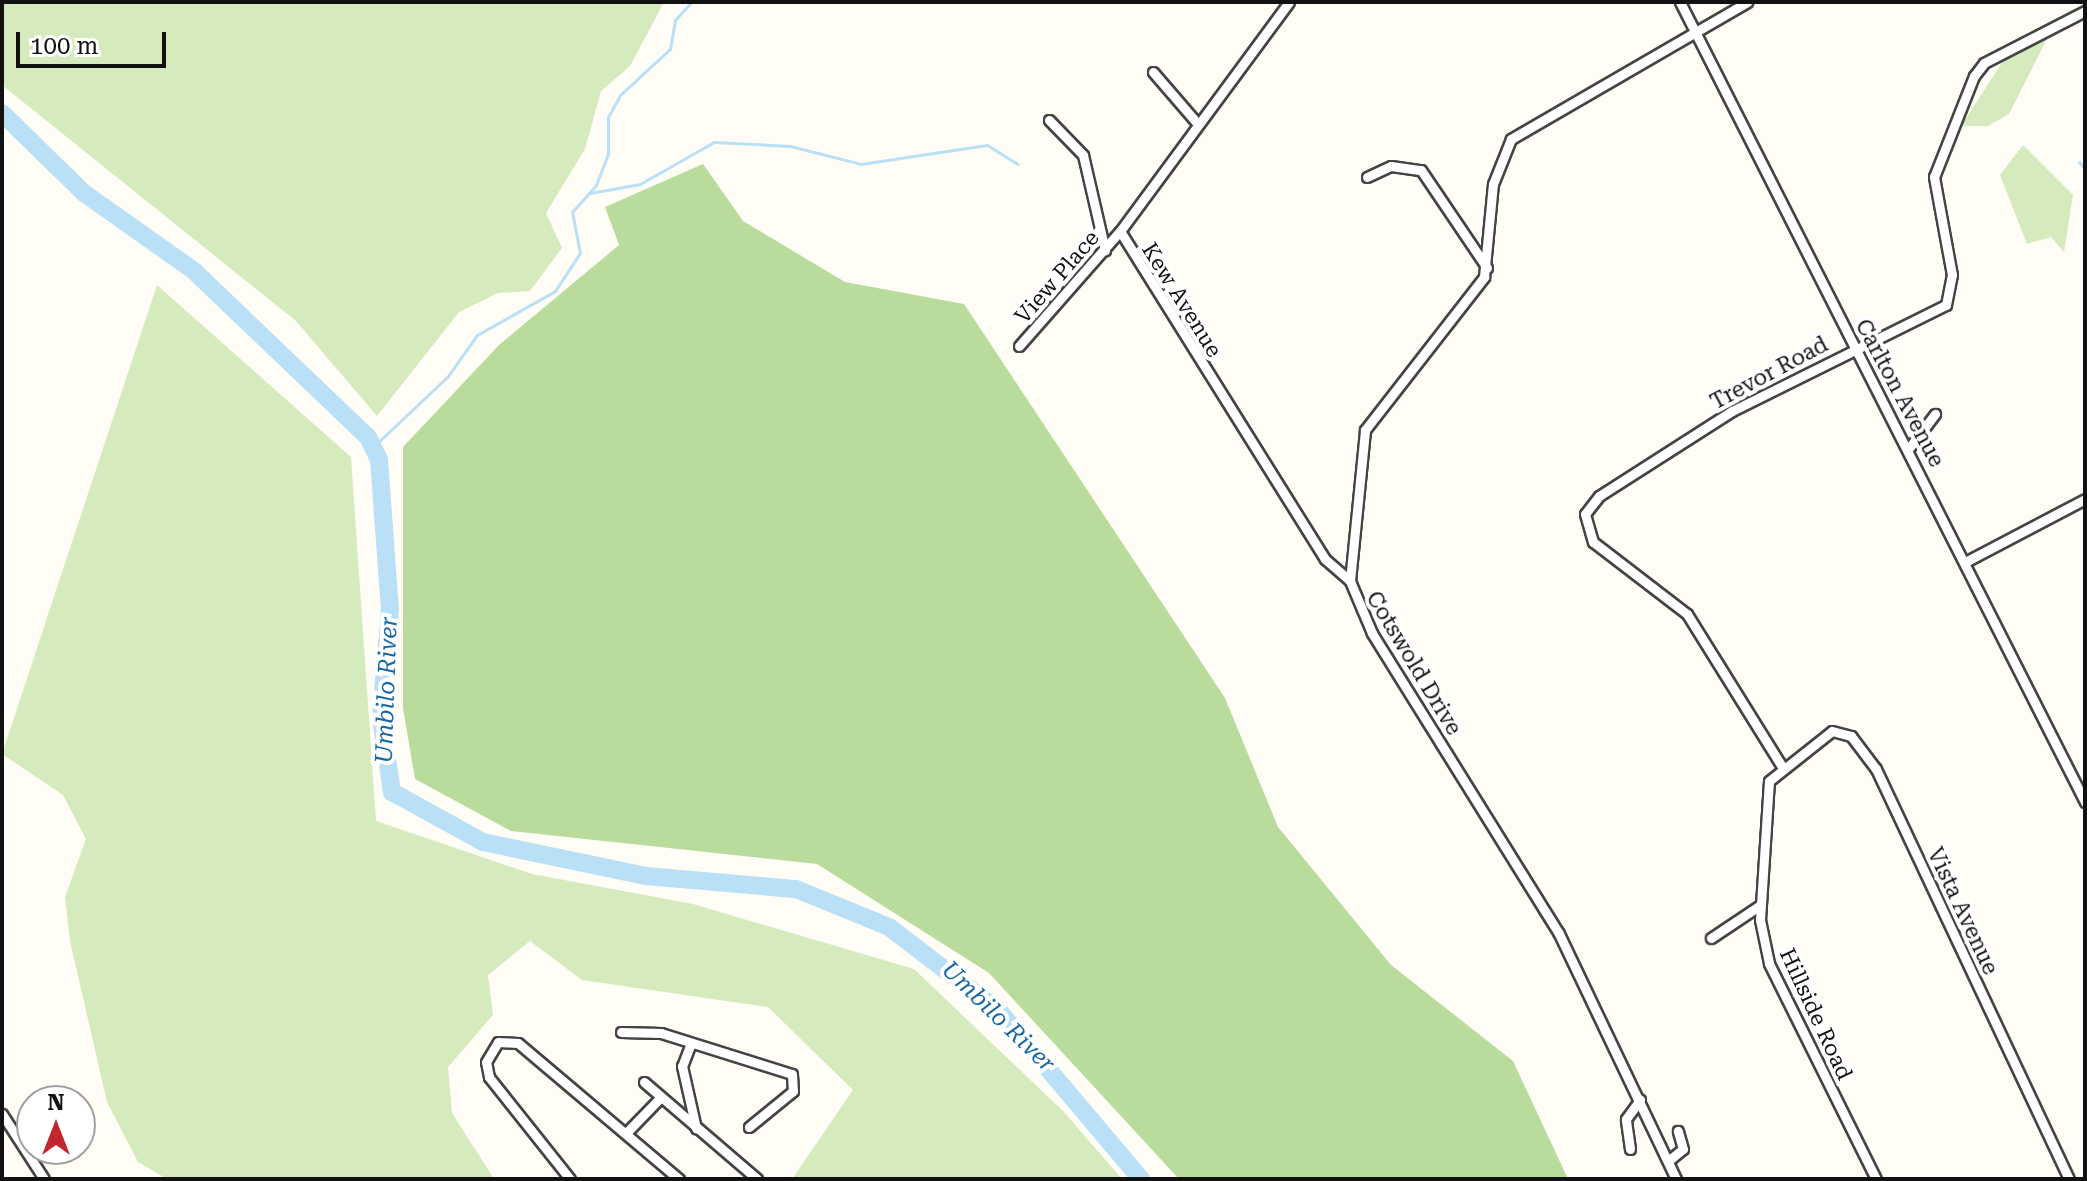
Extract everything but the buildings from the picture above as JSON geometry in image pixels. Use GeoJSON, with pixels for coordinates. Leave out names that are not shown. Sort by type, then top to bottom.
{"type":"FeatureCollection","features":[{"type":"Feature","properties":{"kind":"street","name":"Kew Avenue"},"geometry":{"type":"LineString","coordinates":[[1289,2],[1120,231],[1325,559],[1350,581]]}},
{"type":"Feature","properties":{"kind":"street","name":"Carlton Avenue"},"geometry":{"type":"LineString","coordinates":[[1680,2],[1967,561],[2085,802]]}},
{"type":"Feature","properties":{"kind":"street"},"geometry":{"type":"LineString","coordinates":[[1487,268],[1493,184],[1511,139],[1747,2]]}},
{"type":"Feature","properties":{"kind":"street","name":"Trevor Road"},"geometry":{"type":"LineString","coordinates":[[1781,765],[1687,614],[1593,542],[1585,514],[1599,496],[1732,411],[1856,347],[1930,315],[1951,295],[1934,177],[1974,76],[1984,63],[2085,11]]}},
{"type":"Feature","properties":{"kind":"street"},"geometry":{"type":"LineString","coordinates":[[1153,72],[1197,123]]}},
{"type":"Feature","properties":{"kind":"street"},"geometry":{"type":"LineString","coordinates":[[1049,120],[1083,155],[1105,250]]}},
{"type":"Feature","properties":{"kind":"street"},"geometry":{"type":"LineString","coordinates":[[1367,177],[1391,166],[1421,170],[1487,268]]}},
{"type":"Feature","properties":{"kind":"street","name":"View Place"},"geometry":{"type":"LineString","coordinates":[[1019,346],[1120,231]]}},
{"type":"Feature","properties":{"kind":"street","name":"Cotswold Drive"},"geometry":{"type":"LineString","coordinates":[[1487,268],[1365,430],[1350,581],[1372,633],[1558,932],[1676,1179]]}},
{"type":"Feature","properties":{"kind":"street"},"geometry":{"type":"LineString","coordinates":[[1909,448],[1935,414]]}},
{"type":"Feature","properties":{"kind":"street"},"geometry":{"type":"LineString","coordinates":[[1967,561],[2085,499]]}},
{"type":"Feature","properties":{"kind":"street","name":"Vista Avenue"},"geometry":{"type":"LineString","coordinates":[[1781,765],[1832,731],[1864,747],[2069,1179]]}},
{"type":"Feature","properties":{"kind":"street","name":"Hillside Road"},"geometry":{"type":"LineString","coordinates":[[1781,765],[1765,793],[1759,906],[1769,963],[1876,1179]]}},
{"type":"Feature","properties":{"kind":"street"},"geometry":{"type":"LineString","coordinates":[[1711,938],[1759,906]]}},
{"type":"Feature","properties":{"kind":"street"},"geometry":{"type":"LineString","coordinates":[[621,1032],[691,1043],[792,1074],[793,1091],[749,1127]]}},
{"type":"Feature","properties":{"kind":"street"},"geometry":{"type":"LineString","coordinates":[[570,1179],[489,1077],[494,1045],[518,1043],[679,1179]]}},
{"type":"Feature","properties":{"kind":"street"},"geometry":{"type":"LineString","coordinates":[[691,1043],[682,1066],[696,1128]]}},
{"type":"Feature","properties":{"kind":"street"},"geometry":{"type":"LineString","coordinates":[[644,1082],[757,1179]]}},
{"type":"Feature","properties":{"kind":"street"},"geometry":{"type":"LineString","coordinates":[[626,1133],[661,1097]]}},
{"type":"Feature","properties":{"kind":"street"},"geometry":{"type":"LineString","coordinates":[[1630,1149],[1626,1119],[1640,1100]]}},
{"type":"Feature","properties":{"kind":"street"},"geometry":{"type":"LineString","coordinates":[[2,1114],[44,1179]]}},
{"type":"Feature","properties":{"kind":"street"},"geometry":{"type":"LineString","coordinates":[[1668,1161],[1683,1149],[1678,1131]]}},
{"type":"Feature","properties":{"kind":"green space"},"geometry":{"type":"Polygon","coordinates":[[[2,2],[664,2],[630,66],[601,91],[585,149],[546,213],[562,248],[530,291],[498,293],[459,312],[377,416],[296,321],[2,85],[2,2]]]}},
{"type":"Feature","properties":{"kind":"green space"},"geometry":{"type":"Polygon","coordinates":[[[2049,35],[2009,114],[1988,126],[1961,126],[2003,61],[2049,35]]]}},
{"type":"Feature","properties":{"kind":"green space"},"geometry":{"type":"Polygon","coordinates":[[[2023,145],[2073,195],[2064,252],[2051,237],[2027,244],[2000,175],[2023,145]]]}},
{"type":"Feature","properties":{"kind":"green space"},"geometry":{"type":"Polygon","coordinates":[[[703,164],[743,221],[845,282],[964,304],[1225,698],[1278,827],[1391,965],[1513,1061],[1568,1179],[1179,1179],[989,973],[817,864],[511,831],[415,779],[403,708],[403,447],[499,345],[619,245],[605,207],[703,164]]]}},
{"type":"Feature","properties":{"kind":"green space"},"geometry":{"type":"Polygon","coordinates":[[[157,285],[351,457],[376,821],[532,874],[693,904],[914,969],[1063,1111],[1122,1179],[792,1179],[853,1090],[768,1007],[582,980],[530,941],[488,975],[493,1015],[448,1067],[452,1113],[494,1179],[167,1179],[138,1162],[107,1102],[70,941],[65,897],[86,839],[63,795],[2,754],[157,285]]]}},
{"type":"Feature","properties":{"kind":"waterway"},"geometry":{"type":"LineString","coordinates":[[373,447],[448,376],[477,335],[555,291],[580,253],[572,212],[596,185],[608,153],[608,117],[620,95],[670,49],[675,20],[691,2]]}},
{"type":"Feature","properties":{"kind":"waterway","name":"Umbilo River"},"geometry":{"type":"LineString","coordinates":[[2,113],[84,193],[194,271],[368,437],[379,460],[390,609],[381,717],[392,792],[483,842],[646,876],[796,889],[889,927],[999,1011],[1141,1179]]}},
{"type":"Feature","properties":{"kind":"waterway"},"geometry":{"type":"LineString","coordinates":[[590,193],[640,184],[714,142],[790,146],[861,164],[987,145],[1017,164]]}},
{"type":"Feature","properties":{"kind":"waterway"},"geometry":{"type":"LineString","coordinates":[[2079,162],[2085,169]]}}]}
